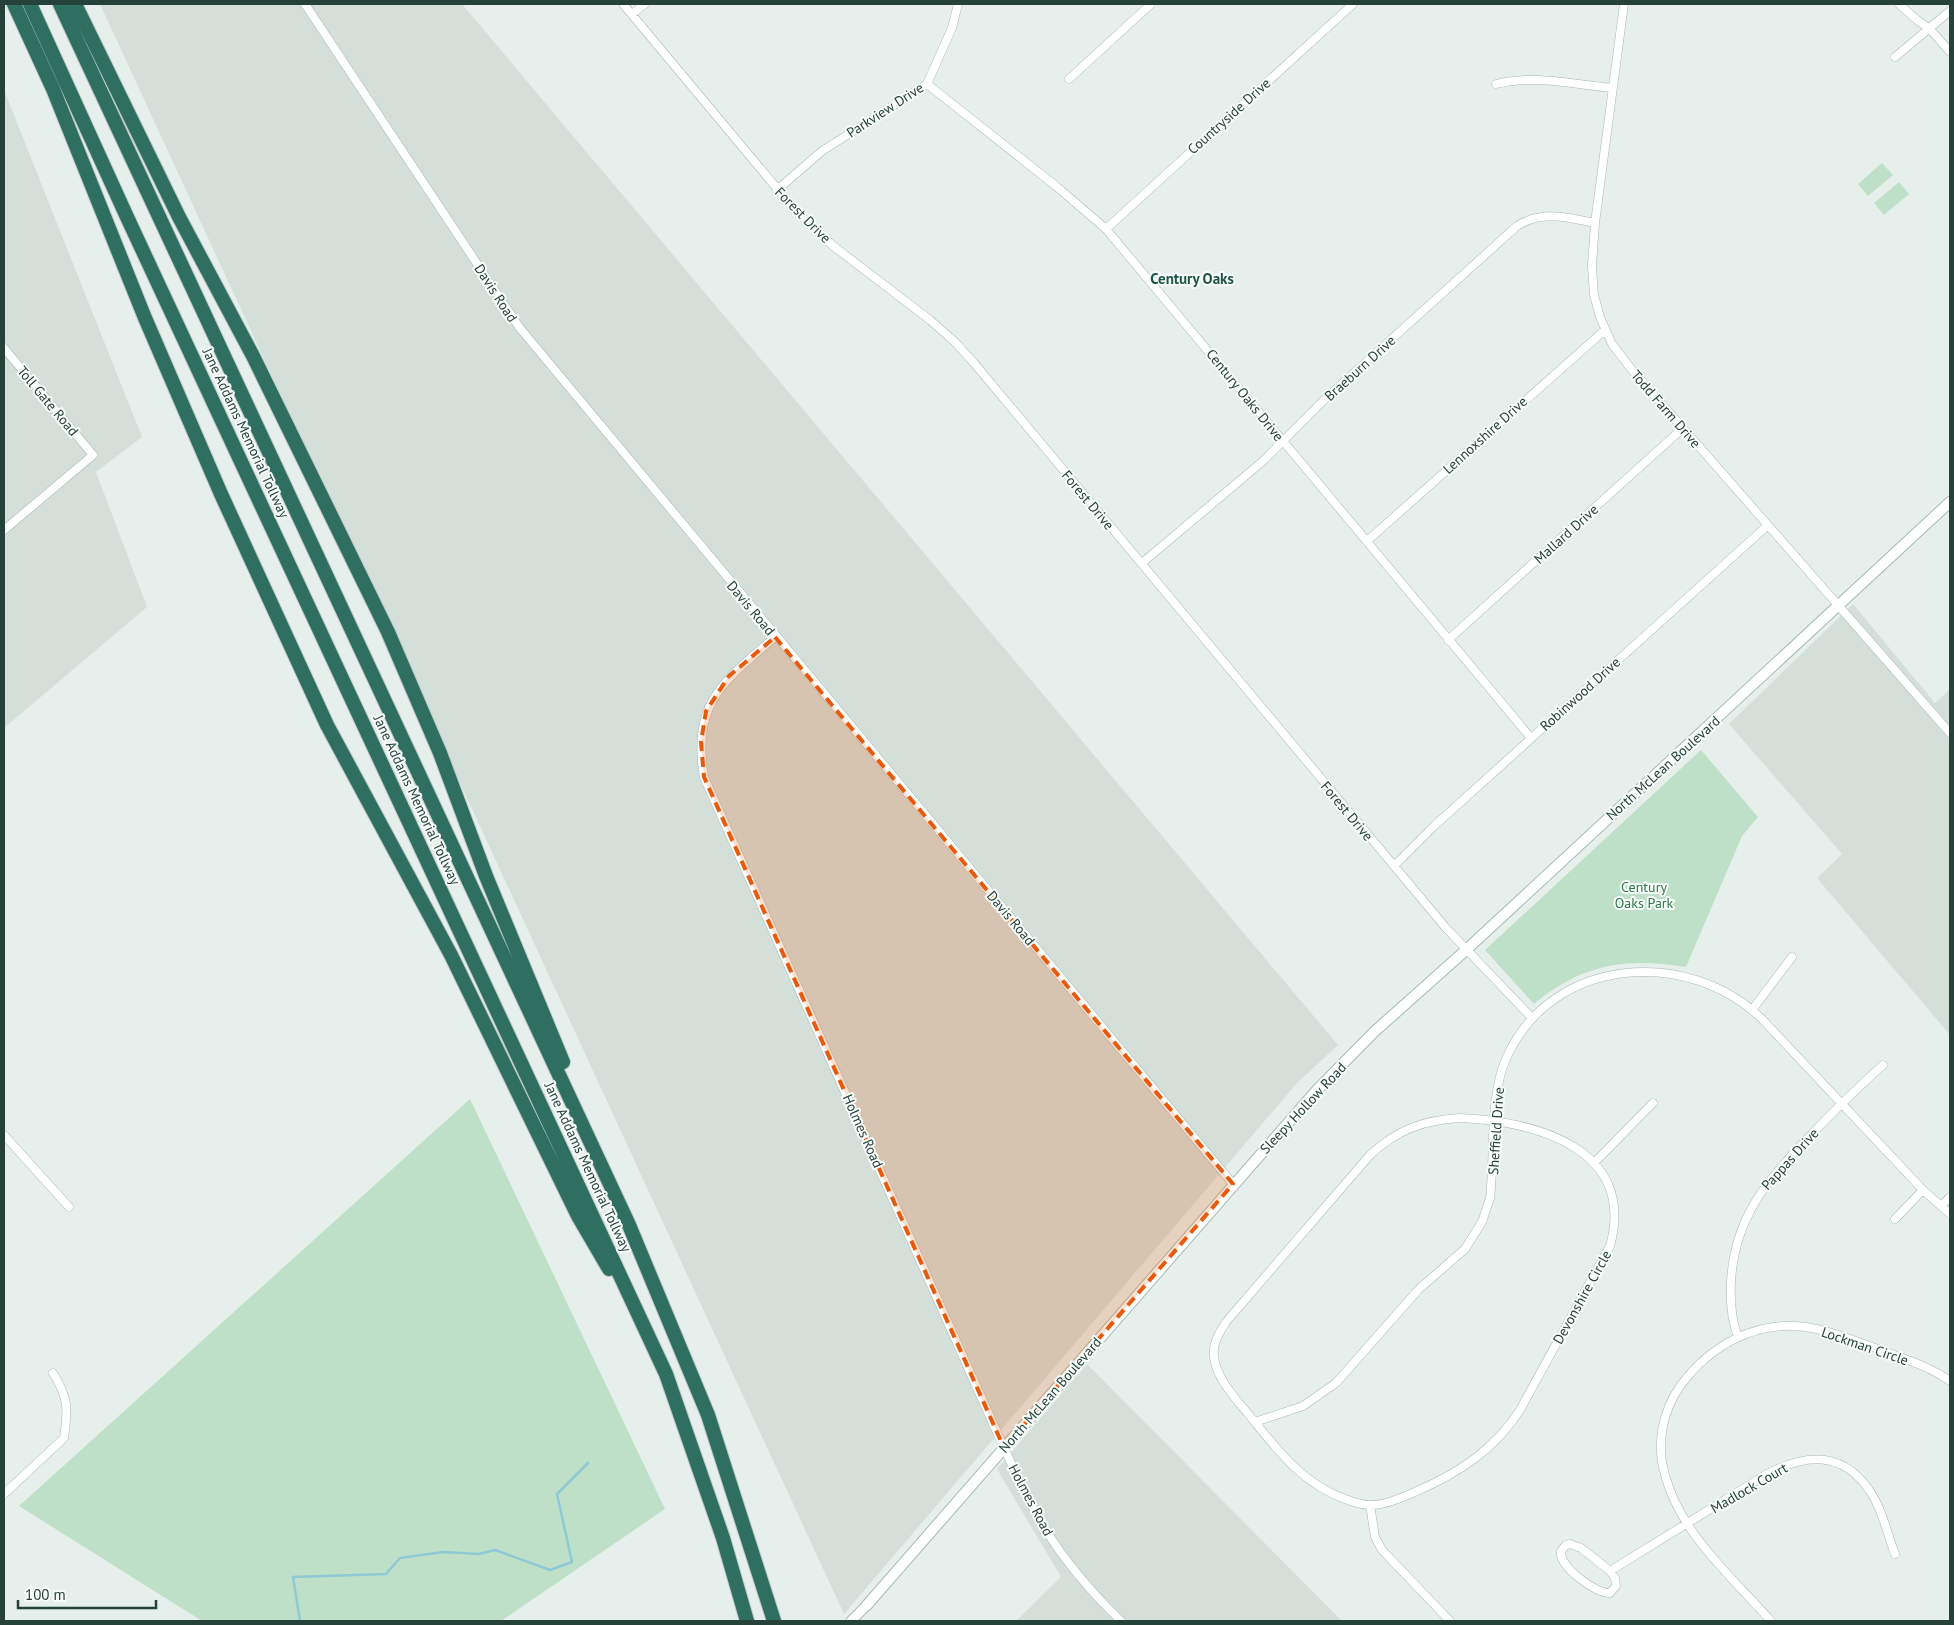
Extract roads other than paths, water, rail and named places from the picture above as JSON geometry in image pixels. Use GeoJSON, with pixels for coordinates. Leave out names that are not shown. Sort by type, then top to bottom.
{"type":"FeatureCollection","features":[{"type":"Feature","properties":{"kind":"highway"},"geometry":{"type":"LineString","coordinates":[[14,4],[53,88],[145,318],[202,450],[327,725],[451,955],[578,1216],[652,1344]]}},
{"type":"Feature","properties":{"kind":"highway","name":"Jane Addams Memorial Tollway"},"geometry":{"type":"LineString","coordinates":[[30,4],[127,217],[666,1374],[723,1538],[747,1621]]}},
{"type":"Feature","properties":{"kind":"highway","name":"Jane Addams Memorial Tollway"},"geometry":{"type":"LineString","coordinates":[[60,4],[629,1225],[708,1414],[774,1621]]}},
{"type":"Feature","properties":{"kind":"highway"},"geometry":{"type":"LineString","coordinates":[[75,4],[179,217],[253,356],[388,632],[440,754],[486,876],[629,1225]]}},
{"type":"Feature","properties":{"kind":"main road","name":"North McLean Boulevard"},"geometry":{"type":"LineString","coordinates":[[1374,1032],[1466,950],[1950,502]]}},
{"type":"Feature","properties":{"kind":"main road","name":"Sleepy Hollow Road"},"geometry":{"type":"LineString","coordinates":[[1233,1184],[1316,1091],[1374,1032]]}},
{"type":"Feature","properties":{"kind":"main road","name":"North McLean Boulevard"},"geometry":{"type":"LineString","coordinates":[[867,1605],[1233,1184]]}},
{"type":"Feature","properties":{"kind":"street","name":"Davis Road"},"geometry":{"type":"LineString","coordinates":[[305,4],[518,327],[1233,1184]]}},
{"type":"Feature","properties":{"kind":"street","name":"Forest Drive"},"geometry":{"type":"LineString","coordinates":[[623,4],[777,190],[818,233],[910,304],[955,342],[1394,866],[1466,950],[1532,1018]]}},
{"type":"Feature","properties":{"kind":"street"},"geometry":{"type":"LineString","coordinates":[[632,14],[645,4]]}},
{"type":"Feature","properties":{"kind":"street","name":"Parkview Drive"},"geometry":{"type":"LineString","coordinates":[[777,190],[822,151],[927,84],[952,28],[958,4]]}},
{"type":"Feature","properties":{"kind":"street"},"geometry":{"type":"LineString","coordinates":[[1068,79],[1151,4]]}},
{"type":"Feature","properties":{"kind":"street","name":"Countryside Drive"},"geometry":{"type":"LineString","coordinates":[[1106,229],[1353,4]]}},
{"type":"Feature","properties":{"kind":"street","name":"Todd Farm Drive"},"geometry":{"type":"LineString","coordinates":[[1624,4],[1592,252],[1594,295],[1604,330],[1620,355],[1950,733]]}},
{"type":"Feature","properties":{"kind":"street"},"geometry":{"type":"LineString","coordinates":[[1899,4],[1930,29],[1950,52]]}},
{"type":"Feature","properties":{"kind":"street"},"geometry":{"type":"LineString","coordinates":[[1895,57],[1950,11]]}},
{"type":"Feature","properties":{"kind":"street"},"geometry":{"type":"LineString","coordinates":[[1496,84],[1514,79],[1613,88]]}},
{"type":"Feature","properties":{"kind":"street","name":"Century Oaks Drive"},"geometry":{"type":"LineString","coordinates":[[927,84],[1056,186],[1106,229],[1448,640],[1532,738]]}},
{"type":"Feature","properties":{"kind":"street","name":"Braeburn Drive"},"geometry":{"type":"LineString","coordinates":[[1142,564],[1263,461],[1323,401],[1517,226],[1525,221],[1551,215],[1595,223]]}},
{"type":"Feature","properties":{"kind":"street","name":"Lennoxshire Drive"},"geometry":{"type":"LineString","coordinates":[[1366,541],[1604,330]]}},
{"type":"Feature","properties":{"kind":"street","name":"Toll Gate Road"},"geometry":{"type":"LineString","coordinates":[[4,348],[93,455],[4,530]]}},
{"type":"Feature","properties":{"kind":"street","name":"Mallard Drive"},"geometry":{"type":"LineString","coordinates":[[1448,640],[1683,428]]}},
{"type":"Feature","properties":{"kind":"street","name":"Robinwood Drive"},"geometry":{"type":"LineString","coordinates":[[1394,866],[1433,827],[1768,525]]}},
{"type":"Feature","properties":{"kind":"street","name":"Holmes Road"},"geometry":{"type":"LineString","coordinates":[[775,637],[729,676],[706,711],[700,742],[704,777],[1004,1448],[1037,1516],[1056,1545],[1089,1588],[1121,1621]]}},
{"type":"Feature","properties":{"kind":"street"},"geometry":{"type":"LineString","coordinates":[[1752,1010],[1792,957]]}},
{"type":"Feature","properties":{"kind":"street","name":"Sheffield Drive"},"geometry":{"type":"LineString","coordinates":[[1255,1422],[1303,1406],[1329,1389],[1419,1290],[1465,1249],[1478,1229],[1489,1205],[1493,1173],[1495,1121],[1499,1086],[1505,1061],[1532,1018],[1551,1002],[1582,983],[1606,976],[1628,973],[1661,973],[1694,979],[1728,993],[1752,1010],[1924,1190],[1950,1214]]}},
{"type":"Feature","properties":{"kind":"street","name":"Pappas Drive"},"geometry":{"type":"LineString","coordinates":[[1738,1337],[1732,1314],[1731,1286],[1735,1248],[1744,1222],[1756,1199],[1771,1178],[1842,1103],[1883,1065]]}},
{"type":"Feature","properties":{"kind":"street"},"geometry":{"type":"LineString","coordinates":[[1594,1163],[1653,1104]]}},
{"type":"Feature","properties":{"kind":"street","name":"Devonshire Circle"},"geometry":{"type":"LineString","coordinates":[[1460,1118],[1495,1121],[1532,1127],[1544,1132],[1572,1147],[1594,1163],[1607,1180],[1614,1201],[1616,1217],[1610,1246],[1520,1410],[1503,1433],[1464,1468],[1404,1497],[1370,1505],[1340,1497],[1308,1480],[1284,1458],[1228,1387],[1214,1358],[1217,1338],[1226,1322],[1358,1167],[1385,1141],[1412,1126],[1438,1119],[1460,1118]]}},
{"type":"Feature","properties":{"kind":"street"},"geometry":{"type":"LineString","coordinates":[[4,1135],[69,1207]]}},
{"type":"Feature","properties":{"kind":"street"},"geometry":{"type":"LineString","coordinates":[[1895,1219],[1924,1190]]}},
{"type":"Feature","properties":{"kind":"street"},"geometry":{"type":"LineString","coordinates":[[1941,1206],[1950,1197]]}},
{"type":"Feature","properties":{"kind":"street","name":"Lockman Circle"},"geometry":{"type":"LineString","coordinates":[[1771,1621],[1694,1534],[1668,1485],[1662,1466],[1660,1442],[1665,1420],[1674,1397],[1688,1376],[1709,1356],[1738,1337],[1763,1330],[1789,1326],[1817,1329],[1917,1364],[1950,1381]]}},
{"type":"Feature","properties":{"kind":"street"},"geometry":{"type":"LineString","coordinates":[[4,1494],[64,1438],[67,1406],[65,1392],[53,1373]]}},
{"type":"Feature","properties":{"kind":"street","name":"Madlock Court"},"geometry":{"type":"LineString","coordinates":[[1610,1571],[1785,1465],[1804,1459],[1823,1458],[1842,1464],[1860,1478],[1870,1490],[1895,1554]]}},
{"type":"Feature","properties":{"kind":"street"},"geometry":{"type":"LineString","coordinates":[[1370,1505],[1375,1537],[1382,1550],[1450,1621]]}},
{"type":"Feature","properties":{"kind":"street"},"geometry":{"type":"LineString","coordinates":[[1566,1545],[1576,1545],[1610,1571],[1615,1578],[1616,1586],[1610,1593],[1599,1592],[1566,1566],[1561,1559],[1561,1551],[1566,1545]]}},
{"type":"Feature","properties":{"kind":"street"},"geometry":{"type":"LineString","coordinates":[[851,1621],[867,1605]]}},
{"type":"Feature","properties":{"kind":"waterway"},"geometry":{"type":"LineString","coordinates":[[300,1621],[293,1577],[386,1574],[400,1558],[443,1552],[479,1554],[495,1550],[550,1570],[572,1562],[557,1494],[588,1463]]}},
{"type":"Feature","properties":{"kind":"district","name":"Century Oaks"},"geometry":{"type":"Point","coordinates":[1192,279]}},
{"type":"Feature","properties":{"kind":"park label","name":"Century Oaks Park"},"geometry":{"type":"Point","coordinates":[1644,896]}}]}
